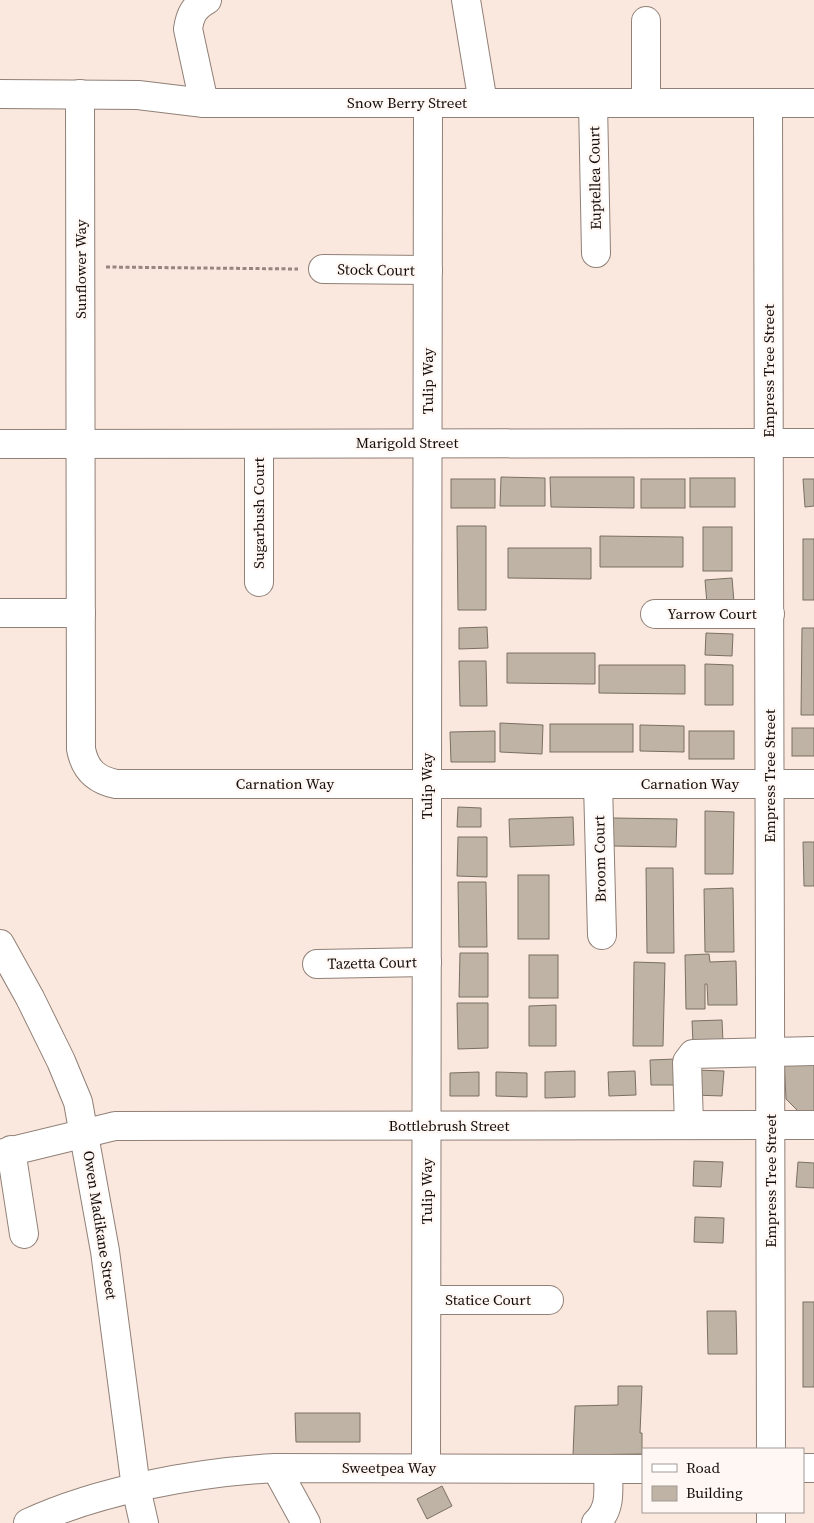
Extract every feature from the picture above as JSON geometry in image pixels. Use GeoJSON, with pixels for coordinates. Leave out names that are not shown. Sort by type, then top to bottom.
{"type":"FeatureCollection","features":[{"type":"Feature","properties":{"kind":"street"},"geometry":{"type":"LineString","coordinates":[[204,104],[188,29],[194,10],[207,0]]}},
{"type":"Feature","properties":{"kind":"street"},"geometry":{"type":"LineString","coordinates":[[466,0],[483,103]]}},
{"type":"Feature","properties":{"kind":"street"},"geometry":{"type":"LineString","coordinates":[[646,21],[646,103]]}},
{"type":"Feature","properties":{"kind":"street","name":"Snow Berry Street"},"geometry":{"type":"LineString","coordinates":[[0,94],[138,95],[204,104],[814,103]]}},
{"type":"Feature","properties":{"kind":"street","name":"Sunflower Way"},"geometry":{"type":"LineString","coordinates":[[80,94],[81,444]]}},
{"type":"Feature","properties":{"kind":"street","name":"Tulip Way"},"geometry":{"type":"LineString","coordinates":[[426,1468],[428,103]]}},
{"type":"Feature","properties":{"kind":"street","name":"Euptellea Court"},"geometry":{"type":"LineString","coordinates":[[593,103],[596,253]]}},
{"type":"Feature","properties":{"kind":"street","name":"Empress Tree Street"},"geometry":{"type":"LineString","coordinates":[[768,103],[771,1448]]}},
{"type":"Feature","properties":{"kind":"street","name":"Stock Court"},"geometry":{"type":"LineString","coordinates":[[324,270],[428,270]]}},
{"type":"Feature","properties":{"kind":"street","name":"Marigold Street"},"geometry":{"type":"LineString","coordinates":[[0,444],[814,443]]}},
{"type":"Feature","properties":{"kind":"street","name":"Carnation Way"},"geometry":{"type":"LineString","coordinates":[[81,444],[81,749],[88,769],[105,782],[116,784],[814,784]]}},
{"type":"Feature","properties":{"kind":"street","name":"Sugarbush Court"},"geometry":{"type":"LineString","coordinates":[[259,444],[259,582]]}},
{"type":"Feature","properties":{"kind":"street"},"geometry":{"type":"LineString","coordinates":[[0,613],[81,613]]}},
{"type":"Feature","properties":{"kind":"street","name":"Yarrow Court"},"geometry":{"type":"LineString","coordinates":[[655,614],[770,614]]}},
{"type":"Feature","properties":{"kind":"street","name":"Broom Court"},"geometry":{"type":"LineString","coordinates":[[598,784],[602,935]]}},
{"type":"Feature","properties":{"kind":"street","name":"Owen Madikane Street"},"geometry":{"type":"LineString","coordinates":[[0,944],[61,1061],[78,1102],[105,1251],[136,1488],[144,1523]]}},
{"type":"Feature","properties":{"kind":"street","name":"Tazetta Court"},"geometry":{"type":"LineString","coordinates":[[317,964],[427,962]]}},
{"type":"Feature","properties":{"kind":"street"},"geometry":{"type":"LineString","coordinates":[[689,1125],[687,1062],[693,1054],[814,1051]]}},
{"type":"Feature","properties":{"kind":"street","name":"Bottlebrush Street"},"geometry":{"type":"LineString","coordinates":[[6,1152],[85,1135],[115,1126],[814,1125]]}},
{"type":"Feature","properties":{"kind":"street"},"geometry":{"type":"LineString","coordinates":[[6,1152],[24,1234]]}},
{"type":"Feature","properties":{"kind":"street","name":"Statice Court"},"geometry":{"type":"LineString","coordinates":[[427,1300],[550,1300]]}},
{"type":"Feature","properties":{"kind":"street"},"geometry":{"type":"LineString","coordinates":[[276,1468],[306,1523]]}},
{"type":"Feature","properties":{"kind":"street","name":"Sweetpea Way"},"geometry":{"type":"LineString","coordinates":[[28,1523],[78,1502],[136,1488],[239,1470],[276,1468],[642,1469]]}},
{"type":"Feature","properties":{"kind":"street"},"geometry":{"type":"LineString","coordinates":[[596,1523],[606,1512],[608,1504],[608,1469]]}},
{"type":"Feature","properties":{"kind":"path"},"geometry":{"type":"LineString","coordinates":[[81,266],[324,270]]}},
{"type":"Feature","properties":{"kind":"building"},"geometry":{"type":"Polygon","coordinates":[[[501,477],[545,478],[545,506],[500,506],[501,477]]]}},
{"type":"Feature","properties":{"kind":"building"},"geometry":{"type":"Polygon","coordinates":[[[550,477],[634,477],[634,508],[551,507],[550,477]]]}},
{"type":"Feature","properties":{"kind":"building"},"geometry":{"type":"Polygon","coordinates":[[[690,478],[735,478],[735,507],[690,507],[690,478]]]}},
{"type":"Feature","properties":{"kind":"building"},"geometry":{"type":"Polygon","coordinates":[[[451,479],[495,479],[495,508],[451,508],[451,479]]]}},
{"type":"Feature","properties":{"kind":"building"},"geometry":{"type":"Polygon","coordinates":[[[641,479],[685,479],[685,508],[641,508],[641,479]]]}},
{"type":"Feature","properties":{"kind":"building"},"geometry":{"type":"Polygon","coordinates":[[[803,479],[814,479],[814,506],[805,507],[803,479]]]}},
{"type":"Feature","properties":{"kind":"building"},"geometry":{"type":"Polygon","coordinates":[[[457,526],[486,526],[486,610],[458,610],[457,526]]]}},
{"type":"Feature","properties":{"kind":"building"},"geometry":{"type":"Polygon","coordinates":[[[703,527],[732,527],[732,571],[703,571],[703,527]]]}},
{"type":"Feature","properties":{"kind":"building"},"geometry":{"type":"Polygon","coordinates":[[[600,536],[683,537],[683,567],[600,567],[600,536]]]}},
{"type":"Feature","properties":{"kind":"building"},"geometry":{"type":"Polygon","coordinates":[[[803,539],[814,539],[814,600],[803,600],[803,539]]]}},
{"type":"Feature","properties":{"kind":"building"},"geometry":{"type":"Polygon","coordinates":[[[508,548],[591,548],[591,579],[508,578],[508,548]]]}},
{"type":"Feature","properties":{"kind":"building"},"geometry":{"type":"Polygon","coordinates":[[[732,578],[734,602],[707,604],[705,580],[732,578]]]}},
{"type":"Feature","properties":{"kind":"building"},"geometry":{"type":"Polygon","coordinates":[[[487,627],[488,648],[459,649],[459,628],[487,627]]]}},
{"type":"Feature","properties":{"kind":"building"},"geometry":{"type":"Polygon","coordinates":[[[802,628],[814,628],[814,715],[801,715],[802,628]]]}},
{"type":"Feature","properties":{"kind":"building"},"geometry":{"type":"Polygon","coordinates":[[[706,633],[733,634],[732,656],[705,655],[706,633]]]}},
{"type":"Feature","properties":{"kind":"building"},"geometry":{"type":"Polygon","coordinates":[[[507,653],[595,653],[595,684],[507,683],[507,653]]]}},
{"type":"Feature","properties":{"kind":"building"},"geometry":{"type":"Polygon","coordinates":[[[459,661],[486,661],[487,706],[460,706],[459,661]]]}},
{"type":"Feature","properties":{"kind":"building"},"geometry":{"type":"Polygon","coordinates":[[[705,664],[733,665],[733,705],[705,705],[705,664]]]}},
{"type":"Feature","properties":{"kind":"building"},"geometry":{"type":"Polygon","coordinates":[[[599,665],[685,665],[685,694],[599,693],[599,665]]]}},
{"type":"Feature","properties":{"kind":"building"},"geometry":{"type":"Polygon","coordinates":[[[500,723],[543,725],[542,754],[500,752],[500,723]]]}},
{"type":"Feature","properties":{"kind":"building"},"geometry":{"type":"Polygon","coordinates":[[[550,724],[633,724],[633,752],[550,752],[550,724]]]}},
{"type":"Feature","properties":{"kind":"building"},"geometry":{"type":"Polygon","coordinates":[[[640,725],[684,726],[684,752],[640,751],[640,725]]]}},
{"type":"Feature","properties":{"kind":"building"},"geometry":{"type":"Polygon","coordinates":[[[792,728],[814,728],[814,756],[792,756],[792,728]]]}},
{"type":"Feature","properties":{"kind":"building"},"geometry":{"type":"Polygon","coordinates":[[[495,731],[495,762],[451,762],[450,732],[495,731]]]}},
{"type":"Feature","properties":{"kind":"building"},"geometry":{"type":"Polygon","coordinates":[[[689,731],[734,731],[734,759],[689,759],[689,731]]]}},
{"type":"Feature","properties":{"kind":"building"},"geometry":{"type":"Polygon","coordinates":[[[458,807],[481,808],[481,827],[457,827],[458,807]]]}},
{"type":"Feature","properties":{"kind":"building"},"geometry":{"type":"Polygon","coordinates":[[[705,811],[734,812],[733,874],[705,874],[705,811]]]}},
{"type":"Feature","properties":{"kind":"building"},"geometry":{"type":"Polygon","coordinates":[[[573,817],[574,845],[510,847],[509,819],[573,817]]]}},
{"type":"Feature","properties":{"kind":"building"},"geometry":{"type":"Polygon","coordinates":[[[613,818],[677,819],[676,847],[613,846],[613,818]]]}},
{"type":"Feature","properties":{"kind":"building"},"geometry":{"type":"Polygon","coordinates":[[[458,837],[487,837],[487,877],[457,876],[458,837]]]}},
{"type":"Feature","properties":{"kind":"building"},"geometry":{"type":"Polygon","coordinates":[[[803,842],[814,842],[814,886],[804,886],[803,842]]]}},
{"type":"Feature","properties":{"kind":"building"},"geometry":{"type":"Polygon","coordinates":[[[646,868],[673,868],[674,953],[647,953],[646,868]]]}},
{"type":"Feature","properties":{"kind":"building"},"geometry":{"type":"Polygon","coordinates":[[[518,875],[549,875],[549,939],[518,939],[518,875]]]}},
{"type":"Feature","properties":{"kind":"building"},"geometry":{"type":"Polygon","coordinates":[[[458,882],[486,882],[487,947],[459,947],[458,882]]]}},
{"type":"Feature","properties":{"kind":"building"},"geometry":{"type":"Polygon","coordinates":[[[733,888],[734,952],[705,952],[704,889],[733,888]]]}},
{"type":"Feature","properties":{"kind":"building"},"geometry":{"type":"Polygon","coordinates":[[[460,953],[488,953],[488,997],[459,997],[460,953]]]}},
{"type":"Feature","properties":{"kind":"building"},"geometry":{"type":"Polygon","coordinates":[[[709,954],[710,962],[736,961],[737,1005],[708,1005],[707,984],[705,984],[705,1009],[686,1009],[685,955],[709,954]]]}},
{"type":"Feature","properties":{"kind":"building"},"geometry":{"type":"Polygon","coordinates":[[[529,955],[558,955],[558,998],[529,998],[529,955]]]}},
{"type":"Feature","properties":{"kind":"building"},"geometry":{"type":"Polygon","coordinates":[[[634,962],[665,963],[663,1046],[633,1046],[634,962]]]}},
{"type":"Feature","properties":{"kind":"building"},"geometry":{"type":"Polygon","coordinates":[[[457,1003],[488,1003],[488,1048],[458,1049],[457,1003]]]}},
{"type":"Feature","properties":{"kind":"building"},"geometry":{"type":"Polygon","coordinates":[[[556,1005],[556,1046],[529,1046],[529,1006],[556,1005]]]}},
{"type":"Feature","properties":{"kind":"building"},"geometry":{"type":"Polygon","coordinates":[[[722,1020],[723,1042],[693,1043],[692,1021],[722,1020]]]}},
{"type":"Feature","properties":{"kind":"building"},"geometry":{"type":"Polygon","coordinates":[[[676,1059],[676,1085],[651,1085],[650,1060],[676,1059]]]}},
{"type":"Feature","properties":{"kind":"building"},"geometry":{"type":"Polygon","coordinates":[[[784,1059],[814,1059],[814,1113],[798,1111],[786,1099],[784,1059]]]}},
{"type":"Feature","properties":{"kind":"building"},"geometry":{"type":"Polygon","coordinates":[[[695,1070],[724,1071],[722,1096],[694,1095],[695,1070]]]}},
{"type":"Feature","properties":{"kind":"building"},"geometry":{"type":"Polygon","coordinates":[[[575,1071],[575,1097],[545,1098],[545,1072],[575,1071]]]}},
{"type":"Feature","properties":{"kind":"building"},"geometry":{"type":"Polygon","coordinates":[[[635,1071],[636,1095],[609,1096],[608,1072],[635,1071]]]}},
{"type":"Feature","properties":{"kind":"building"},"geometry":{"type":"Polygon","coordinates":[[[479,1072],[479,1096],[450,1096],[450,1073],[479,1072]]]}},
{"type":"Feature","properties":{"kind":"building"},"geometry":{"type":"Polygon","coordinates":[[[496,1072],[527,1073],[527,1097],[496,1096],[496,1072]]]}},
{"type":"Feature","properties":{"kind":"building"},"geometry":{"type":"Polygon","coordinates":[[[694,1161],[723,1162],[721,1187],[693,1186],[694,1161]]]}},
{"type":"Feature","properties":{"kind":"building"},"geometry":{"type":"Polygon","coordinates":[[[798,1162],[814,1163],[814,1188],[796,1187],[798,1162]]]}},
{"type":"Feature","properties":{"kind":"building"},"geometry":{"type":"Polygon","coordinates":[[[695,1217],[724,1218],[723,1243],[694,1242],[695,1217]]]}},
{"type":"Feature","properties":{"kind":"building"},"geometry":{"type":"Polygon","coordinates":[[[803,1302],[814,1302],[814,1387],[803,1387],[803,1302]]]}},
{"type":"Feature","properties":{"kind":"building"},"geometry":{"type":"Polygon","coordinates":[[[707,1311],[736,1311],[737,1354],[708,1354],[707,1311]]]}},
{"type":"Feature","properties":{"kind":"building"},"geometry":{"type":"Polygon","coordinates":[[[618,1386],[642,1386],[640,1433],[642,1433],[642,1454],[573,1455],[575,1406],[618,1405],[618,1386]]]}},
{"type":"Feature","properties":{"kind":"building"},"geometry":{"type":"Polygon","coordinates":[[[295,1413],[360,1413],[360,1442],[296,1442],[295,1413]]]}},
{"type":"Feature","properties":{"kind":"building"},"geometry":{"type":"Polygon","coordinates":[[[442,1486],[452,1506],[427,1519],[417,1499],[442,1486]]]}}]}
